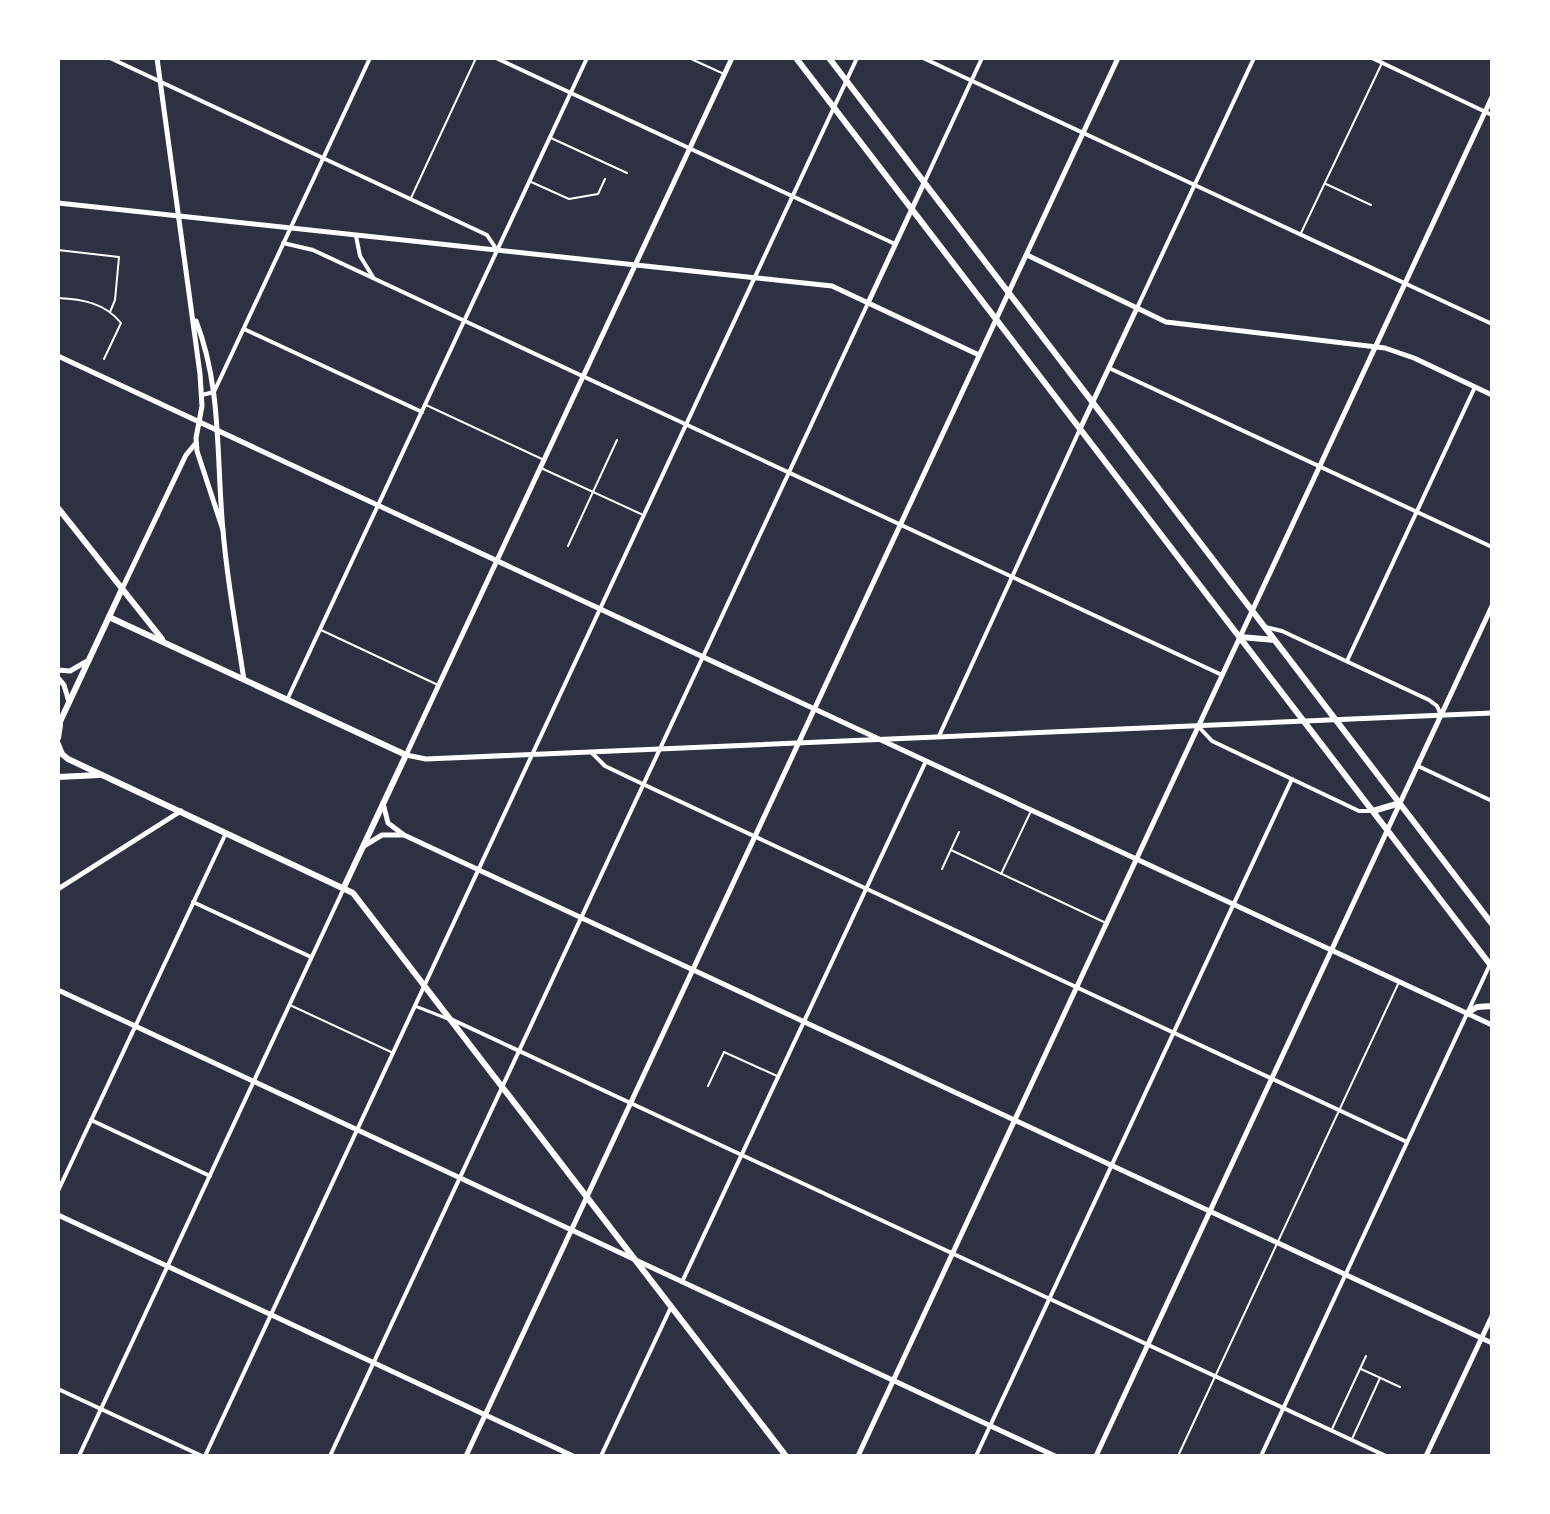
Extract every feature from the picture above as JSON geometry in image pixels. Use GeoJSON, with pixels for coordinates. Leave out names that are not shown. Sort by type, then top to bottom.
{"type":"FeatureCollection","features":[{"type":"Feature","properties":{"kind":"main road"},"geometry":{"type":"LineString","coordinates":[[157,58],[202,395],[196,443],[223,530]]}},
{"type":"Feature","properties":{"kind":"main road"},"geometry":{"type":"LineString","coordinates":[[344,887],[732,58]]}},
{"type":"Feature","properties":{"kind":"main road"},"geometry":{"type":"LineString","coordinates":[[796,58],[1491,964]]}},
{"type":"Feature","properties":{"kind":"main road"},"geometry":{"type":"LineString","coordinates":[[829,58],[1492,924]]}},
{"type":"Feature","properties":{"kind":"main road"},"geometry":{"type":"LineString","coordinates":[[466,1456],[1118,58]]}},
{"type":"Feature","properties":{"kind":"main road"},"geometry":{"type":"LineString","coordinates":[[858,1456],[1492,97]]}},
{"type":"Feature","properties":{"kind":"main road"},"geometry":{"type":"LineString","coordinates":[[868,303],[924,183]]}},
{"type":"Feature","properties":{"kind":"main road"},"geometry":{"type":"LineString","coordinates":[[58,203],[832,286],[979,355]]}},
{"type":"Feature","properties":{"kind":"main road"},"geometry":{"type":"LineString","coordinates":[[1027,255],[1166,322],[1376,346],[1397,351],[1492,395]]}},
{"type":"Feature","properties":{"kind":"main road"},"geometry":{"type":"LineString","coordinates":[[1080,429],[1137,308]]}},
{"type":"Feature","properties":{"kind":"main road"},"geometry":{"type":"LineString","coordinates":[[193,313],[211,366],[223,530],[244,680]]}},
{"type":"Feature","properties":{"kind":"main road"},"geometry":{"type":"LineString","coordinates":[[58,356],[1492,1025]]}},
{"type":"Feature","properties":{"kind":"main road"},"geometry":{"type":"LineString","coordinates":[[58,738],[59,724],[122,589],[186,455],[196,443]]}},
{"type":"Feature","properties":{"kind":"main road"},"geometry":{"type":"LineString","coordinates":[[58,508],[164,642]]}},
{"type":"Feature","properties":{"kind":"main road"},"geometry":{"type":"LineString","coordinates":[[1096,1456],[1492,606]]}},
{"type":"Feature","properties":{"kind":"main road"},"geometry":{"type":"LineString","coordinates":[[109,617],[406,755],[426,759],[1492,713]]}},
{"type":"Feature","properties":{"kind":"main road"},"geometry":{"type":"LineString","coordinates":[[1240,637],[1274,640]]}},
{"type":"Feature","properties":{"kind":"main road"},"geometry":{"type":"LineString","coordinates":[[58,670],[70,671],[90,659]]}},
{"type":"Feature","properties":{"kind":"main road"},"geometry":{"type":"LineString","coordinates":[[58,678],[64,685],[69,704]]}},
{"type":"Feature","properties":{"kind":"main road"},"geometry":{"type":"LineString","coordinates":[[58,744],[64,757],[344,887],[363,904],[786,1456]]}},
{"type":"Feature","properties":{"kind":"main road"},"geometry":{"type":"LineString","coordinates":[[58,777],[103,775]]}},
{"type":"Feature","properties":{"kind":"main road"},"geometry":{"type":"LineString","coordinates":[[383,802],[388,823],[404,835],[1492,1343]]}},
{"type":"Feature","properties":{"kind":"main road"},"geometry":{"type":"LineString","coordinates":[[1373,811],[1400,803]]}},
{"type":"Feature","properties":{"kind":"main road"},"geometry":{"type":"LineString","coordinates":[[58,889],[181,811]]}},
{"type":"Feature","properties":{"kind":"main road"},"geometry":{"type":"LineString","coordinates":[[363,847],[382,835],[404,835]]}},
{"type":"Feature","properties":{"kind":"main road"},"geometry":{"type":"LineString","coordinates":[[58,990],[1055,1456]]}},
{"type":"Feature","properties":{"kind":"main road"},"geometry":{"type":"LineString","coordinates":[[1467,1013],[1477,1007],[1492,1006]]}},
{"type":"Feature","properties":{"kind":"main road"},"geometry":{"type":"LineString","coordinates":[[58,1215],[573,1456]]}},
{"type":"Feature","properties":{"kind":"main road"},"geometry":{"type":"LineString","coordinates":[[1426,1456],[1492,1316]]}},
{"type":"Feature","properties":{"kind":"street"},"geometry":{"type":"LineString","coordinates":[[110,58],[487,235],[497,250]]}},
{"type":"Feature","properties":{"kind":"street"},"geometry":{"type":"LineString","coordinates":[[202,395],[214,392],[370,58]]}},
{"type":"Feature","properties":{"kind":"street"},"geometry":{"type":"LineString","coordinates":[[496,58],[895,244]]}},
{"type":"Feature","properties":{"kind":"street"},"geometry":{"type":"LineString","coordinates":[[287,700],[587,58]]}},
{"type":"Feature","properties":{"kind":"street"},"geometry":{"type":"LineString","coordinates":[[58,1389],[203,1456],[857,58]]}},
{"type":"Feature","properties":{"kind":"street"},"geometry":{"type":"LineString","coordinates":[[923,58],[1492,324]]}},
{"type":"Feature","properties":{"kind":"street"},"geometry":{"type":"LineString","coordinates":[[924,183],[982,58]]}},
{"type":"Feature","properties":{"kind":"street"},"geometry":{"type":"LineString","coordinates":[[1137,308],[1254,58]]}},
{"type":"Feature","properties":{"kind":"street"},"geometry":{"type":"LineString","coordinates":[[1372,58],[1492,115]]}},
{"type":"Feature","properties":{"kind":"street"},"geometry":{"type":"LineString","coordinates":[[356,236],[360,256],[375,279]]}},
{"type":"Feature","properties":{"kind":"street"},"geometry":{"type":"LineString","coordinates":[[283,243],[313,250],[1222,675]]}},
{"type":"Feature","properties":{"kind":"street"},"geometry":{"type":"LineString","coordinates":[[330,1456],[868,303]]}},
{"type":"Feature","properties":{"kind":"street"},"geometry":{"type":"LineString","coordinates":[[244,329],[422,412]]}},
{"type":"Feature","properties":{"kind":"street"},"geometry":{"type":"LineString","coordinates":[[1109,368],[1492,547]]}},
{"type":"Feature","properties":{"kind":"street"},"geometry":{"type":"LineString","coordinates":[[1347,661],[1475,387]]}},
{"type":"Feature","properties":{"kind":"street"},"geometry":{"type":"LineString","coordinates":[[939,736],[1080,429]]}},
{"type":"Feature","properties":{"kind":"street"},"geometry":{"type":"LineString","coordinates":[[1265,627],[1282,631],[1429,700],[1437,706],[1441,715]]}},
{"type":"Feature","properties":{"kind":"street"},"geometry":{"type":"LineString","coordinates":[[1198,726],[1212,741],[1359,811],[1373,811]]}},
{"type":"Feature","properties":{"kind":"street"},"geometry":{"type":"LineString","coordinates":[[591,752],[605,766],[643,785],[1407,1142]]}},
{"type":"Feature","properties":{"kind":"street"},"geometry":{"type":"LineString","coordinates":[[682,1282],[926,761]]}},
{"type":"Feature","properties":{"kind":"street"},"geometry":{"type":"LineString","coordinates":[[1417,766],[1492,801]]}},
{"type":"Feature","properties":{"kind":"street"},"geometry":{"type":"LineString","coordinates":[[976,1456],[1292,779]]}},
{"type":"Feature","properties":{"kind":"street"},"geometry":{"type":"LineString","coordinates":[[58,1191],[226,833]]}},
{"type":"Feature","properties":{"kind":"street"},"geometry":{"type":"LineString","coordinates":[[79,1456],[344,887]]}},
{"type":"Feature","properties":{"kind":"street"},"geometry":{"type":"LineString","coordinates":[[193,902],[311,957]]}},
{"type":"Feature","properties":{"kind":"street"},"geometry":{"type":"LineString","coordinates":[[1261,1456],[1491,964]]}},
{"type":"Feature","properties":{"kind":"street"},"geometry":{"type":"LineString","coordinates":[[415,1006],[519,1051],[1386,1456]]}},
{"type":"Feature","properties":{"kind":"street"},"geometry":{"type":"LineString","coordinates":[[91,1120],[210,1176]]}},
{"type":"Feature","properties":{"kind":"street"},"geometry":{"type":"LineString","coordinates":[[601,1456],[671,1307]]}},
{"type":"Feature","properties":{"kind":"lane"},"geometry":{"type":"LineString","coordinates":[[410,199],[476,58]]}},
{"type":"Feature","properties":{"kind":"lane"},"geometry":{"type":"LineString","coordinates":[[689,58],[724,74]]}},
{"type":"Feature","properties":{"kind":"lane"},"geometry":{"type":"LineString","coordinates":[[1301,235],[1382,63]]}},
{"type":"Feature","properties":{"kind":"lane"},"geometry":{"type":"LineString","coordinates":[[550,137],[627,173]]}},
{"type":"Feature","properties":{"kind":"lane"},"geometry":{"type":"LineString","coordinates":[[529,181],[573,200],[598,194],[605,179]]}},
{"type":"Feature","properties":{"kind":"lane"},"geometry":{"type":"LineString","coordinates":[[1325,183],[1371,205]]}},
{"type":"Feature","properties":{"kind":"lane"},"geometry":{"type":"LineString","coordinates":[[58,250],[119,257],[115,300],[110,312]]}},
{"type":"Feature","properties":{"kind":"lane"},"geometry":{"type":"LineString","coordinates":[[58,298],[86,301],[110,312],[121,323],[104,359]]}},
{"type":"Feature","properties":{"kind":"lane"},"geometry":{"type":"LineString","coordinates":[[425,405],[544,460]]}},
{"type":"Feature","properties":{"kind":"lane"},"geometry":{"type":"LineString","coordinates":[[568,546],[617,440]]}},
{"type":"Feature","properties":{"kind":"lane"},"geometry":{"type":"LineString","coordinates":[[540,468],[644,516]]}},
{"type":"Feature","properties":{"kind":"lane"},"geometry":{"type":"LineString","coordinates":[[320,630],[439,685]]}},
{"type":"Feature","properties":{"kind":"lane"},"geometry":{"type":"LineString","coordinates":[[1001,874],[1031,810]]}},
{"type":"Feature","properties":{"kind":"lane"},"geometry":{"type":"LineString","coordinates":[[942,869],[959,832]]}},
{"type":"Feature","properties":{"kind":"lane"},"geometry":{"type":"LineString","coordinates":[[951,850],[1107,923]]}},
{"type":"Feature","properties":{"kind":"lane"},"geometry":{"type":"LineString","coordinates":[[1178,1456],[1400,982]]}},
{"type":"Feature","properties":{"kind":"lane"},"geometry":{"type":"LineString","coordinates":[[289,1005],[392,1053]]}},
{"type":"Feature","properties":{"kind":"lane"},"geometry":{"type":"LineString","coordinates":[[708,1086],[724,1052],[778,1077]]}},
{"type":"Feature","properties":{"kind":"lane"},"geometry":{"type":"LineString","coordinates":[[1332,1431],[1366,1356]]}},
{"type":"Feature","properties":{"kind":"lane"},"geometry":{"type":"LineString","coordinates":[[1360,1369],[1400,1387]]}},
{"type":"Feature","properties":{"kind":"lane"},"geometry":{"type":"LineString","coordinates":[[1351,1440],[1380,1378]]}}]}
